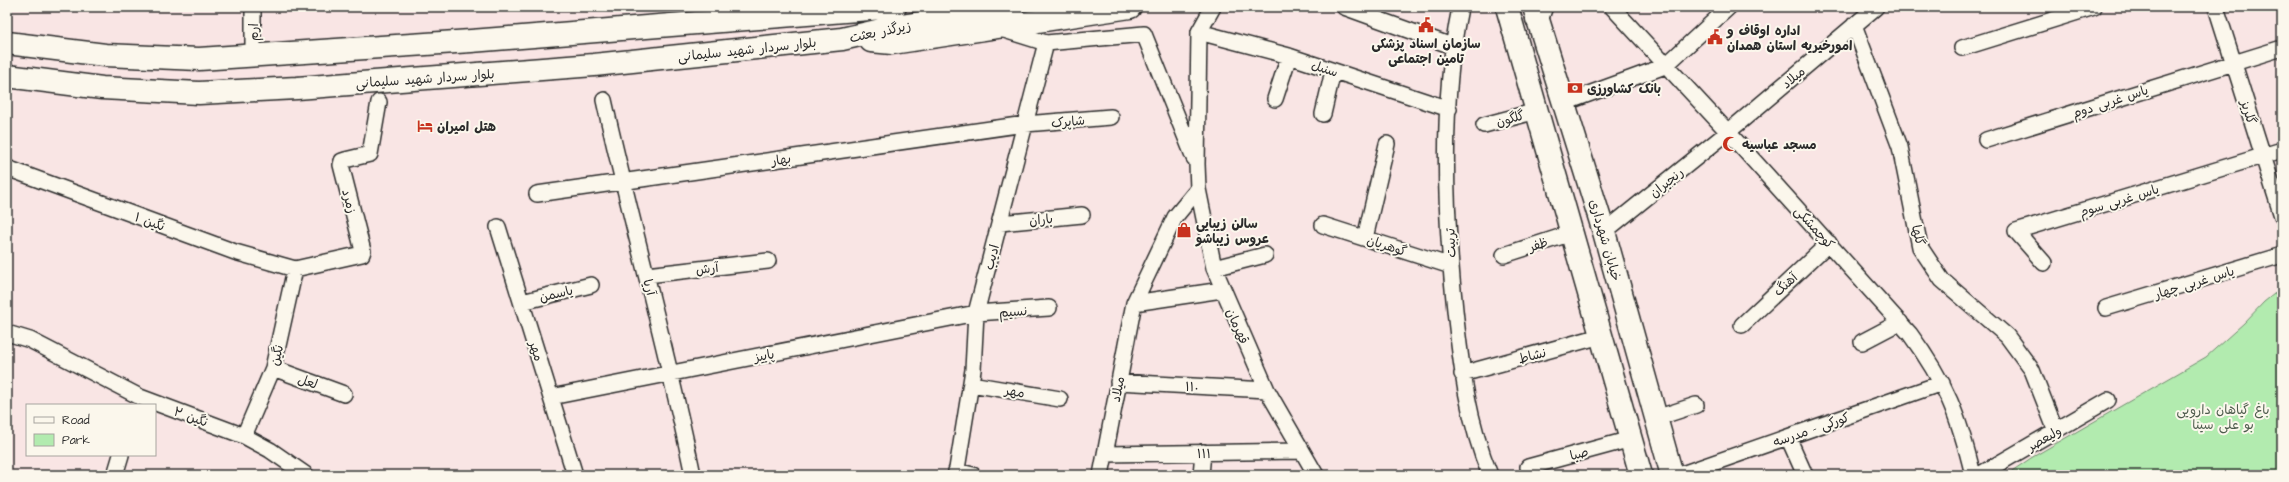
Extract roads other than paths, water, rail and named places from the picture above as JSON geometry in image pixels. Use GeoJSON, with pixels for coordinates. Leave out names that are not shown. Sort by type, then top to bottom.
{"type":"FeatureCollection","features":[{"type":"Feature","properties":{"kind":"main road","name":"زیرگذر بعثت"},"geometry":{"type":"LineString","coordinates":[[844,9],[895,7]]}},
{"type":"Feature","properties":{"kind":"main road","name":"زیرگذر بعثت"},"geometry":{"type":"LineString","coordinates":[[842,39],[890,28],[1012,7]]}},
{"type":"Feature","properties":{"kind":"main road"},"geometry":{"type":"LineString","coordinates":[[842,39],[892,43],[1130,7]]}},
{"type":"Feature","properties":{"kind":"main road"},"geometry":{"type":"LineString","coordinates":[[1507,7],[1641,475]]}},
{"type":"Feature","properties":{"kind":"main road"},"geometry":{"type":"LineString","coordinates":[[7,43],[105,55],[199,59],[471,41],[844,9]]}},
{"type":"Feature","properties":{"kind":"main road","name":"خیابان شهرداری"},"geometry":{"type":"LineString","coordinates":[[1538,11],[1564,104],[1604,232],[1672,475]]}},
{"type":"Feature","properties":{"kind":"main road","name":"بلوار سردار شهید سلیمانی"},"geometry":{"type":"LineString","coordinates":[[7,76],[102,88],[199,93],[297,88],[594,65],[842,39]]}},
{"type":"Feature","properties":{"kind":"main road"},"geometry":{"type":"LineString","coordinates":[[471,41],[472,74]]}},
{"type":"Feature","properties":{"kind":"street","name":"ارم"},"geometry":{"type":"LineString","coordinates":[[252,56],[253,7]]}},
{"type":"Feature","properties":{"kind":"street"},"geometry":{"type":"LineString","coordinates":[[1196,164],[1199,32],[1213,7]]}},
{"type":"Feature","properties":{"kind":"street"},"geometry":{"type":"LineString","coordinates":[[1344,7],[1452,46]]}},
{"type":"Feature","properties":{"kind":"street","name":"کوچمشکی"},"geometry":{"type":"LineString","coordinates":[[1612,7],[1665,66],[1728,132],[1900,322],[1931,362],[1952,400],[1963,432],[1973,475]]}},
{"type":"Feature","properties":{"kind":"street"},"geometry":{"type":"LineString","coordinates":[[1564,104],[1665,66],[1729,7]]}},
{"type":"Feature","properties":{"kind":"street","name":"میلاد"},"geometry":{"type":"LineString","coordinates":[[1728,132],[1876,7]]}},
{"type":"Feature","properties":{"kind":"street"},"geometry":{"type":"LineString","coordinates":[[1962,48],[2094,7]]}},
{"type":"Feature","properties":{"kind":"street","name":"گلریز"},"geometry":{"type":"LineString","coordinates":[[2216,7],[2282,216]]}},
{"type":"Feature","properties":{"kind":"street","name":"تربیت"},"geometry":{"type":"LineString","coordinates":[[1459,8],[1452,46],[1449,109],[1447,176],[1451,266],[1462,374],[1483,458],[1490,475]]}},
{"type":"Feature","properties":{"kind":"street","name":"گلها"},"geometry":{"type":"LineString","coordinates":[[1854,26],[1900,148],[1920,247],[1942,280],[2007,336],[2032,370],[2056,430]]}},
{"type":"Feature","properties":{"kind":"street"},"geometry":{"type":"LineString","coordinates":[[997,28],[1046,42],[1144,34],[1196,164]]}},
{"type":"Feature","properties":{"kind":"street","name":"سنبل"},"geometry":{"type":"LineString","coordinates":[[1199,32],[1290,56],[1449,109]]}},
{"type":"Feature","properties":{"kind":"street","name":"ادیب"},"geometry":{"type":"LineString","coordinates":[[956,473],[971,384],[976,313],[1046,42]]}},
{"type":"Feature","properties":{"kind":"street","name":"یاس غربی دوم"},"geometry":{"type":"LineString","coordinates":[[1986,140],[2282,48]]}},
{"type":"Feature","properties":{"kind":"street"},"geometry":{"type":"LineString","coordinates":[[1275,99],[1290,56]]}},
{"type":"Feature","properties":{"kind":"street"},"geometry":{"type":"LineString","coordinates":[[1323,114],[1333,71]]}},
{"type":"Feature","properties":{"kind":"street","name":"آریا"},"geometry":{"type":"LineString","coordinates":[[604,100],[622,182],[672,372],[693,475]]}},
{"type":"Feature","properties":{"kind":"street","name":"زمرد"},"geometry":{"type":"LineString","coordinates":[[295,269],[362,254],[363,251],[341,165],[342,161],[370,154],[379,102]]}},
{"type":"Feature","properties":{"kind":"street","name":"گلگون"},"geometry":{"type":"LineString","coordinates":[[1484,125],[1537,111]]}},
{"type":"Feature","properties":{"kind":"street","name":"شاپرک"},"geometry":{"type":"LineString","coordinates":[[1026,124],[1112,117]]}},
{"type":"Feature","properties":{"kind":"street","name":"بهار"},"geometry":{"type":"LineString","coordinates":[[537,194],[1026,124]]}},
{"type":"Feature","properties":{"kind":"street","name":"رنجبران"},"geometry":{"type":"LineString","coordinates":[[1604,232],[1728,132]]}},
{"type":"Feature","properties":{"kind":"street"},"geometry":{"type":"LineString","coordinates":[[1365,238],[1387,144]]}},
{"type":"Feature","properties":{"kind":"street"},"geometry":{"type":"LineString","coordinates":[[2263,157],[2282,150]]}},
{"type":"Feature","properties":{"kind":"street","name":"یاس غربی سوم"},"geometry":{"type":"LineString","coordinates":[[2044,263],[2016,231],[2263,157]]}},
{"type":"Feature","properties":{"kind":"street","name":"قهرمان"},"geometry":{"type":"LineString","coordinates":[[1196,164],[1198,189],[1214,268],[1222,290],[1267,390],[1316,475]]}},
{"type":"Feature","properties":{"kind":"street","name":"نگین ۱"},"geometry":{"type":"LineString","coordinates":[[7,168],[235,252],[295,269]]}},
{"type":"Feature","properties":{"kind":"street","name":"میلاد"},"geometry":{"type":"LineString","coordinates":[[1101,475],[1134,303],[1174,217],[1198,189]]}},
{"type":"Feature","properties":{"kind":"street","name":"باران"},"geometry":{"type":"LineString","coordinates":[[1000,223],[1082,215]]}},
{"type":"Feature","properties":{"kind":"street","name":"گوهریان"},"geometry":{"type":"LineString","coordinates":[[1323,225],[1451,266]]}},
{"type":"Feature","properties":{"kind":"street","name":"مهر"},"geometry":{"type":"LineString","coordinates":[[498,227],[575,475]]}},
{"type":"Feature","properties":{"kind":"street","name":"ظفر"},"geometry":{"type":"LineString","coordinates":[[1504,255],[1572,233]]}},
{"type":"Feature","properties":{"kind":"street","name":"آهنگ"},"geometry":{"type":"LineString","coordinates":[[1742,325],[1829,244]]}},
{"type":"Feature","properties":{"kind":"street"},"geometry":{"type":"LineString","coordinates":[[1214,268],[1265,255]]}},
{"type":"Feature","properties":{"kind":"street","name":"یاس غربی چهار"},"geometry":{"type":"LineString","coordinates":[[2106,308],[2282,255]]}},
{"type":"Feature","properties":{"kind":"street","name":"آرش"},"geometry":{"type":"LineString","coordinates":[[647,276],[768,261]]}},
{"type":"Feature","properties":{"kind":"street","name":"نگین"},"geometry":{"type":"LineString","coordinates":[[244,436],[273,368],[295,269]]}},
{"type":"Feature","properties":{"kind":"street","name":"یاسمن"},"geometry":{"type":"LineString","coordinates":[[522,302],[591,285]]}},
{"type":"Feature","properties":{"kind":"street"},"geometry":{"type":"LineString","coordinates":[[1134,303],[1222,290]]}},
{"type":"Feature","properties":{"kind":"street","name":"نسیم"},"geometry":{"type":"LineString","coordinates":[[976,313],[1049,308]]}},
{"type":"Feature","properties":{"kind":"street","name":"پاییز"},"geometry":{"type":"LineString","coordinates":[[551,397],[976,313]]}},
{"type":"Feature","properties":{"kind":"street"},"geometry":{"type":"LineString","coordinates":[[1862,342],[1900,322]]}},
{"type":"Feature","properties":{"kind":"street","name":"نگین ۲"},"geometry":{"type":"LineString","coordinates":[[7,333],[30,340],[138,401]]}},
{"type":"Feature","properties":{"kind":"street","name":"نشاط"},"geometry":{"type":"LineString","coordinates":[[1462,374],[1601,336]]}},
{"type":"Feature","properties":{"kind":"street","name":"لعل"},"geometry":{"type":"LineString","coordinates":[[273,368],[344,394]]}},
{"type":"Feature","properties":{"kind":"street","name":"۱۱۰"},"geometry":{"type":"LineString","coordinates":[[1118,382],[1267,390]]}},
{"type":"Feature","properties":{"kind":"street","name":"کورکی - مدرسه"},"geometry":{"type":"LineString","coordinates":[[1679,475],[1942,383]]}},
{"type":"Feature","properties":{"kind":"street","name":"مهر"},"geometry":{"type":"LineString","coordinates":[[971,384],[1060,399]]}},
{"type":"Feature","properties":{"kind":"street","name":"ولیعصر"},"geometry":{"type":"LineString","coordinates":[[1979,475],[2108,400]]}},
{"type":"Feature","properties":{"kind":"street"},"geometry":{"type":"LineString","coordinates":[[1656,418],[1696,404]]}},
{"type":"Feature","properties":{"kind":"street","name":"نگین ۲"},"geometry":{"type":"LineString","coordinates":[[156,407],[244,436],[270,450],[306,475]]}},
{"type":"Feature","properties":{"kind":"street"},"geometry":{"type":"LineString","coordinates":[[1788,437],[1805,475]]}},
{"type":"Feature","properties":{"kind":"street","name":"صبا"},"geometry":{"type":"LineString","coordinates":[[1528,467],[1631,439]]}},
{"type":"Feature","properties":{"kind":"street","name":"۱۱۱"},"geometry":{"type":"LineString","coordinates":[[1105,454],[1302,451]]}},
{"type":"Feature","properties":{"kind":"street"},"geometry":{"type":"LineString","coordinates":[[1201,475],[1203,452]]}},
{"type":"Feature","properties":{"kind":"street"},"geometry":{"type":"LineString","coordinates":[[115,475],[121,456]]}},
{"type":"Feature","properties":{"kind":"street"},"geometry":{"type":"LineString","coordinates":[[956,473],[973,475]]}},
{"type":"Feature","properties":{"kind":"place","name":"سازمان اسناد پزشکی تامین اجتماعی"},"geometry":{"type":"Point","coordinates":[1426,25]}},
{"type":"Feature","properties":{"kind":"place","name":"اداره اوقاف و امورخیریه استان همدان"},"geometry":{"type":"Point","coordinates":[1715,37]}},
{"type":"Feature","properties":{"kind":"place","name":"بانک کشاورزی"},"geometry":{"type":"Point","coordinates":[1575,88]}},
{"type":"Feature","properties":{"kind":"place","name":"هتل امیران"},"geometry":{"type":"Point","coordinates":[425,126]}},
{"type":"Feature","properties":{"kind":"place","name":"مسجد عباسیه"},"geometry":{"type":"Point","coordinates":[1730,144]}},
{"type":"Feature","properties":{"kind":"place","name":"سالن زیبایی عروس زیباشو"},"geometry":{"type":"Point","coordinates":[1184,230]}},
{"type":"Feature","properties":{"kind":"park label","name":"باغ گیاهان دارویی بو علی سینا"},"geometry":{"type":"Point","coordinates":[2223,416]}}]}
